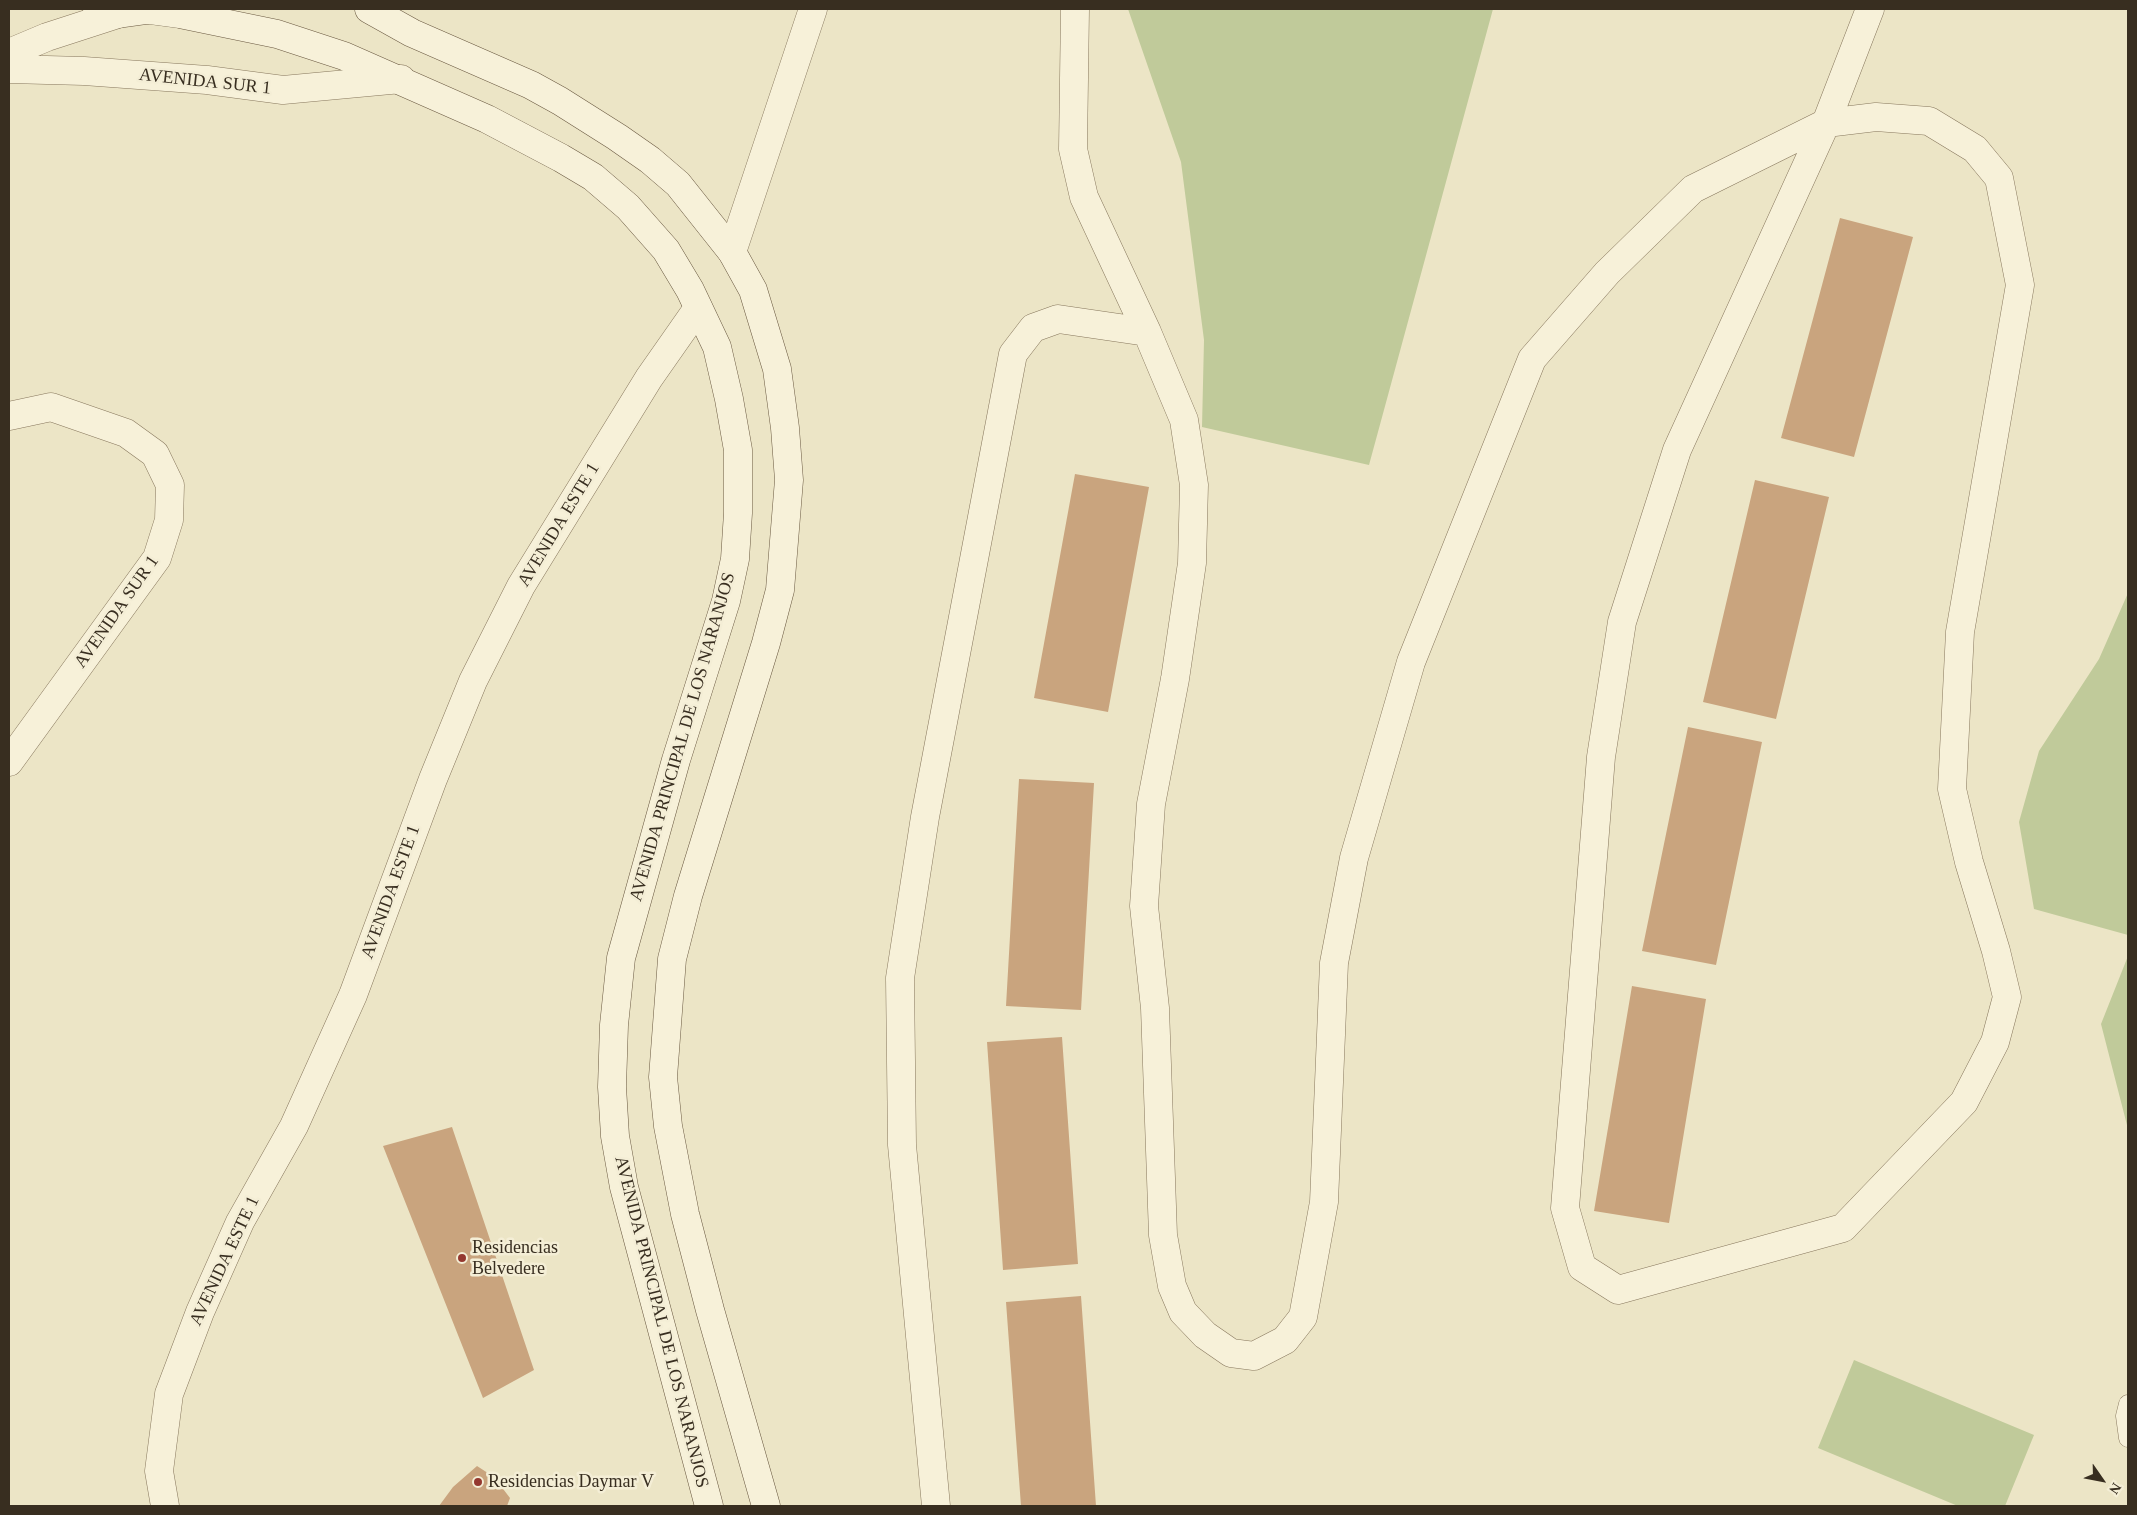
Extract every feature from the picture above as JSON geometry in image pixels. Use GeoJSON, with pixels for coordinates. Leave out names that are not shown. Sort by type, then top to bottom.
{"type":"FeatureCollection","features":[{"type":"Feature","properties":{"kind":"street","name":"AVENIDA PRINCIPAL DE LOS NARANJOS"},"geometry":{"type":"LineString","coordinates":[[108,11],[152,9],[277,34],[344,56],[401,80],[487,119],[561,158],[594,177],[628,207],[666,250],[690,290],[717,347],[738,450],[738,513],[735,559],[726,601],[676,760],[621,958],[614,1025],[612,1087],[615,1136],[624,1187],[709,1506]]}},
{"type":"Feature","properties":{"kind":"street"},"geometry":{"type":"LineString","coordinates":[[369,9],[438,45],[531,85],[593,120],[650,160],[678,184],[732,252],[753,290],[777,369],[785,428],[788,480],[780,590],[688,896],[672,959],[663,1077],[668,1126],[685,1214],[710,1310],[766,1506]]}},
{"type":"Feature","properties":{"kind":"street"},"geometry":{"type":"LineString","coordinates":[[732,252],[813,9]]}},
{"type":"Feature","properties":{"kind":"street"},"geometry":{"type":"LineString","coordinates":[[1075,9],[1073,149],[1084,197],[1147,332],[1184,420],[1194,485],[1192,563],[1175,679],[1151,804],[1144,906],[1155,1008],[1163,1235],[1172,1286],[1183,1312],[1205,1336],[1231,1352],[1254,1356],[1285,1340],[1303,1317],[1324,1202],[1334,962],[1354,858],[1411,662],[1532,358],[1607,273],[1693,189],[1826,123],[1876,117],[1929,120],[1975,149],[1999,178],[2020,285],[1960,632],[1952,789],[1969,862],[1996,951],[2007,997],[1995,1042],[1964,1102],[1843,1228],[1618,1290],[1582,1267],[1565,1208],[1601,757],[1622,622],[1677,450],[1826,123],[1870,9]]}},
{"type":"Feature","properties":{"kind":"street"},"geometry":{"type":"LineString","coordinates":[[9,53],[108,11]]}},
{"type":"Feature","properties":{"kind":"street","name":"AVENIDA SUR 1"},"geometry":{"type":"LineString","coordinates":[[9,70],[84,71],[207,80],[283,90],[401,80]]}},
{"type":"Feature","properties":{"kind":"street","name":"AVENIDA ESTE 1"},"geometry":{"type":"LineString","coordinates":[[165,1506],[159,1471],[169,1394],[200,1312],[240,1222],[294,1126],[353,995],[433,779],[473,681],[522,586],[649,378],[698,308]]}},
{"type":"Feature","properties":{"kind":"street"},"geometry":{"type":"LineString","coordinates":[[936,1506],[902,1125],[900,978],[924,817],[1013,354],[1033,328],[1058,319],[1147,332]]}},
{"type":"Feature","properties":{"kind":"street","name":"AVENIDA SUR 1"},"geometry":{"type":"LineString","coordinates":[[9,416],[52,407],[126,433],[155,454],[170,485],[170,520],[157,558],[9,762]]}},
{"type":"Feature","properties":{"kind":"lane"},"geometry":{"type":"LineString","coordinates":[[2128,1404],[2125,1416],[2128,1438]]}},
{"type":"Feature","properties":{"kind":"green space"},"geometry":{"type":"Polygon","coordinates":[[[1128,9],[1493,9],[1369,465],[1202,427],[1204,340],[1181,162],[1128,9]]]}},
{"type":"Feature","properties":{"kind":"green space"},"geometry":{"type":"Polygon","coordinates":[[[2128,593],[2128,935],[2034,909],[2019,822],[2039,751],[2099,659],[2128,593]]]}},
{"type":"Feature","properties":{"kind":"green space"},"geometry":{"type":"Polygon","coordinates":[[[2128,956],[2128,1129],[2101,1024],[2128,956]]]}},
{"type":"Feature","properties":{"kind":"green space"},"geometry":{"type":"Polygon","coordinates":[[[1854,1360],[2034,1435],[2005,1506],[1958,1506],[1818,1448],[1854,1360]]]}},
{"type":"Feature","properties":{"kind":"building"},"geometry":{"type":"Polygon","coordinates":[[[1840,218],[1913,237],[1854,457],[1781,438],[1840,218]]]}},
{"type":"Feature","properties":{"kind":"building"},"geometry":{"type":"Polygon","coordinates":[[[1075,474],[1149,487],[1108,712],[1034,698],[1075,474]]]}},
{"type":"Feature","properties":{"kind":"building"},"geometry":{"type":"Polygon","coordinates":[[[1755,480],[1829,497],[1776,719],[1703,702],[1755,480]]]}},
{"type":"Feature","properties":{"kind":"building"},"geometry":{"type":"Polygon","coordinates":[[[1688,727],[1762,742],[1716,965],[1642,951],[1688,727]]]}},
{"type":"Feature","properties":{"kind":"building"},"geometry":{"type":"Polygon","coordinates":[[[1019,779],[1094,783],[1081,1010],[1006,1006],[1019,779]]]}},
{"type":"Feature","properties":{"kind":"building"},"geometry":{"type":"Polygon","coordinates":[[[1632,986],[1706,999],[1669,1223],[1594,1211],[1632,986]]]}},
{"type":"Feature","properties":{"kind":"building"},"geometry":{"type":"Polygon","coordinates":[[[1062,1037],[1078,1264],[1003,1270],[987,1042],[1062,1037]]]}},
{"type":"Feature","properties":{"kind":"building","name":"Residencias Belvedere"},"geometry":{"type":"Polygon","coordinates":[[[452,1127],[534,1370],[483,1398],[383,1146],[452,1127]]]}},
{"type":"Feature","properties":{"kind":"building"},"geometry":{"type":"Polygon","coordinates":[[[1081,1296],[1096,1506],[1021,1506],[1006,1302],[1081,1296]]]}},
{"type":"Feature","properties":{"kind":"building","name":"Residencias Daymar V"},"geometry":{"type":"Polygon","coordinates":[[[477,1466],[494,1477],[510,1498],[507,1506],[439,1506],[453,1487],[477,1466]]]}},
{"type":"Feature","properties":{"kind":"place","name":"Residencias Belvedere"},"geometry":{"type":"Point","coordinates":[462,1258]}},
{"type":"Feature","properties":{"kind":"place","name":"Residencias Daymar V"},"geometry":{"type":"Point","coordinates":[478,1482]}}]}
